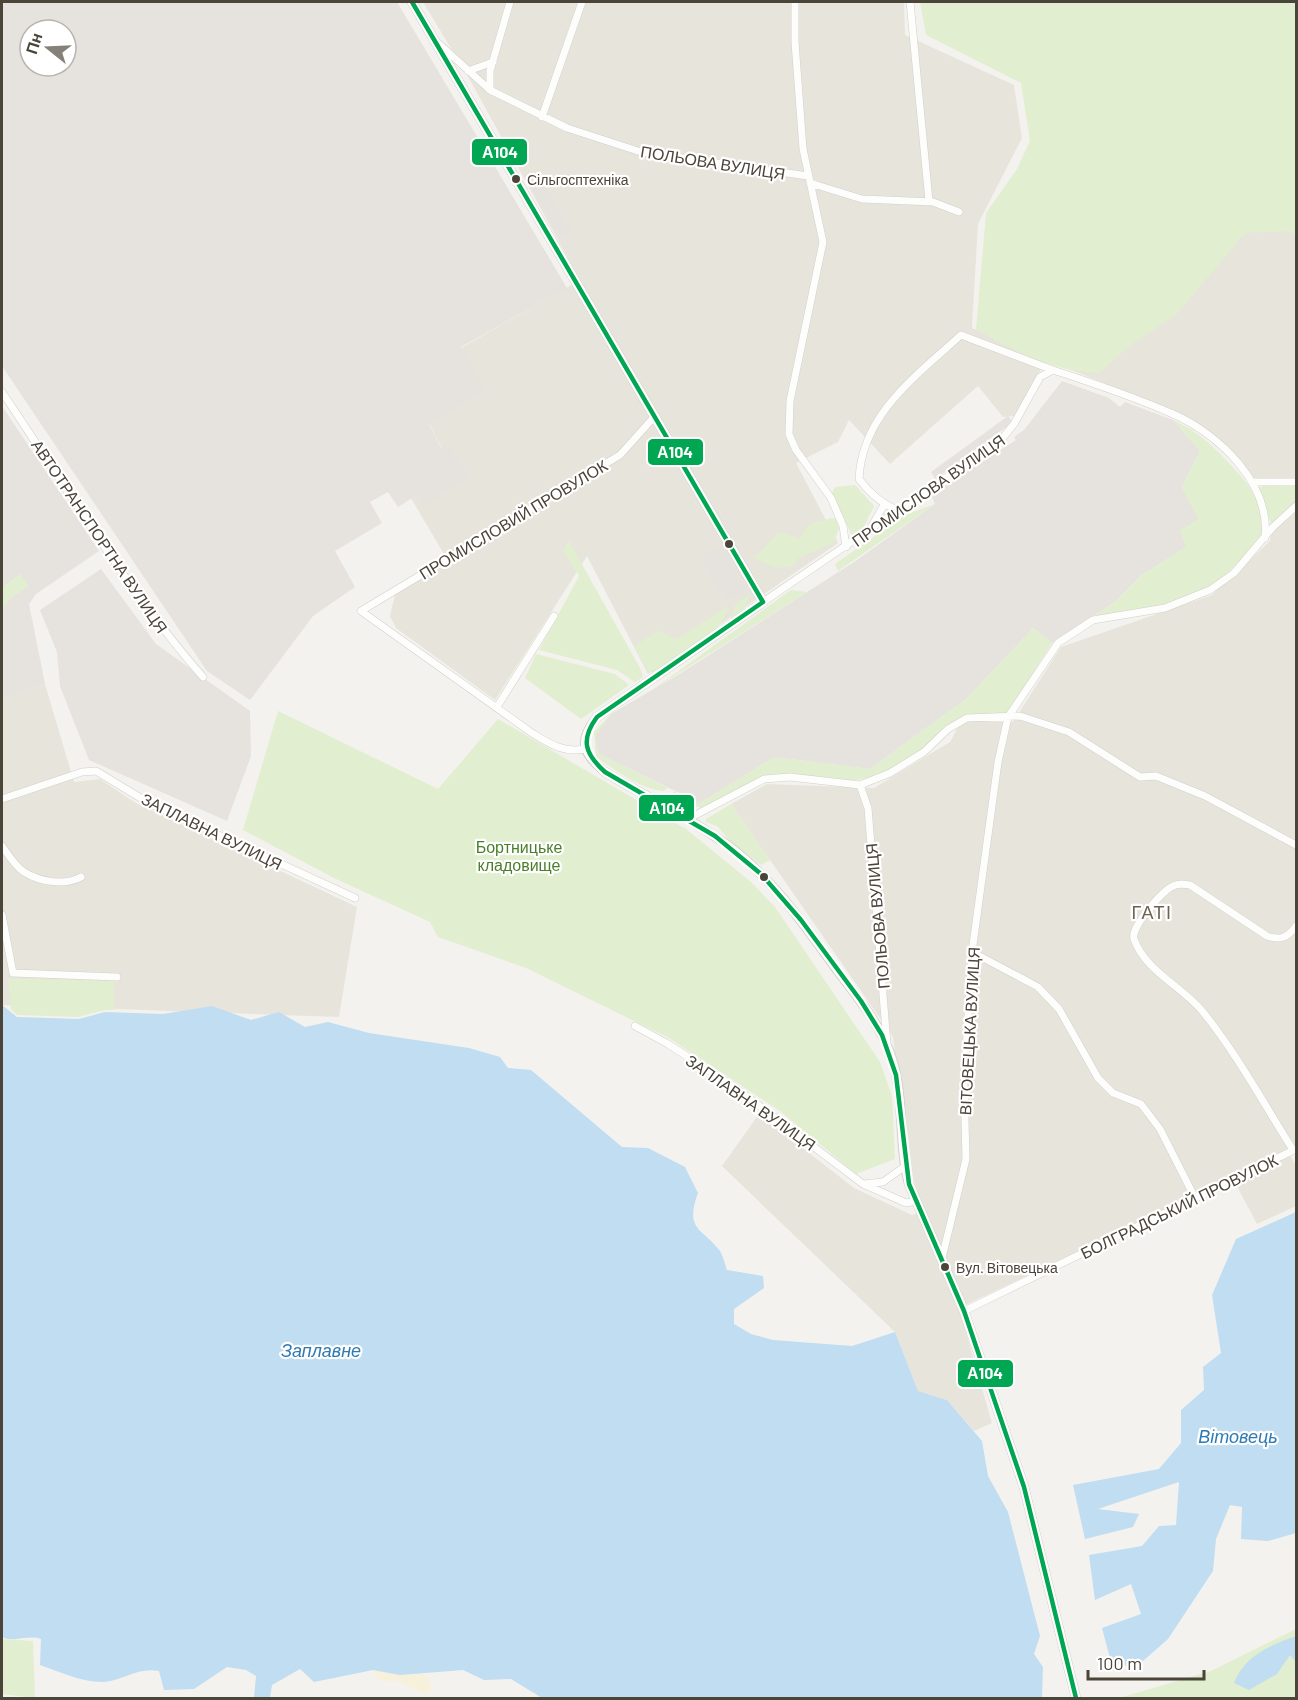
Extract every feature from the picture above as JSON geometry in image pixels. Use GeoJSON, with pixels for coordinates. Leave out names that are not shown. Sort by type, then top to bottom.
{"type":"FeatureCollection","features":[{"type":"Feature","properties":{"kind":"street"},"geometry":{"type":"LineString","coordinates":[[412,2],[763,602]]}},
{"type":"Feature","properties":{"kind":"street"},"geometry":{"type":"LineString","coordinates":[[490,90],[493,62],[510,2]]}},
{"type":"Feature","properties":{"kind":"street"},"geometry":{"type":"LineString","coordinates":[[542,117],[582,2]]}},
{"type":"Feature","properties":{"kind":"street","name":"ПОЛЬОВА ВУЛИЦЯ"},"geometry":{"type":"LineString","coordinates":[[795,2],[795,42],[809,179],[823,242],[790,401],[789,434],[796,450],[831,498],[843,526],[846,547]]}},
{"type":"Feature","properties":{"kind":"street"},"geometry":{"type":"LineString","coordinates":[[910,2],[929,201]]}},
{"type":"Feature","properties":{"kind":"street","name":"ПОЛЬОВА ВУЛИЦЯ"},"geometry":{"type":"LineString","coordinates":[[434,39],[490,90],[542,117],[641,152],[809,179],[862,199],[929,201],[960,212]]}},
{"type":"Feature","properties":{"kind":"street"},"geometry":{"type":"LineString","coordinates":[[468,71],[493,62]]}},
{"type":"Feature","properties":{"kind":"street"},"geometry":{"type":"LineString","coordinates":[[899,511],[884,505],[859,479],[861,459],[877,418],[888,402],[961,335],[1174,414],[1217,442],[1253,482],[1265,512],[1264,538]]}},
{"type":"Feature","properties":{"kind":"street","name":"ПРОМИСЛОВА ВУЛИЦЯ"},"geometry":{"type":"LineString","coordinates":[[585,749],[588,728],[597,717],[1001,440],[1014,424],[1040,377],[1053,370]]}},
{"type":"Feature","properties":{"kind":"street","name":"АВТОТРАНСПОРТНА ВУЛИЦЯ"},"geometry":{"type":"LineString","coordinates":[[2,392],[128,580],[177,647],[203,677]]}},
{"type":"Feature","properties":{"kind":"street","name":"ПРОМИСЛОВИЙ ПРОВУЛОК"},"geometry":{"type":"LineString","coordinates":[[497,707],[361,611],[620,455],[655,416]]}},
{"type":"Feature","properties":{"kind":"street"},"geometry":{"type":"LineString","coordinates":[[1253,482],[1296,482]]}},
{"type":"Feature","properties":{"kind":"street"},"geometry":{"type":"LineString","coordinates":[[868,532],[884,505]]}},
{"type":"Feature","properties":{"kind":"street","name":"ВІТОВЕЦЬКА ВУЛИЦЯ"},"geometry":{"type":"LineString","coordinates":[[942,1258],[966,1159],[964,1083],[972,952],[998,762],[1008,717],[1058,643],[1093,620],[1165,608],[1210,590],[1234,573],[1296,506]]}},
{"type":"Feature","properties":{"kind":"street"},"geometry":{"type":"LineString","coordinates":[[554,616],[497,707],[555,747],[570,752],[585,749],[588,758],[605,772],[729,847],[788,903],[846,982],[888,1049],[901,1107],[904,1167],[963,1311],[1024,1487],[1076,1698]]}},
{"type":"Feature","properties":{"kind":"street"},"geometry":{"type":"LineString","coordinates":[[686,820],[765,779],[790,777],[860,784],[890,773],[924,752],[948,729],[967,718],[1020,717],[1069,732],[1140,777],[1156,776],[1205,796],[1296,845]]}},
{"type":"Feature","properties":{"kind":"street","name":"ЗАПЛАВНА ВУЛИЦЯ"},"geometry":{"type":"LineString","coordinates":[[2,799],[82,772],[96,771],[149,803],[355,898]]}},
{"type":"Feature","properties":{"kind":"street","name":"ПОЛЬОВА ВУЛИЦЯ"},"geometry":{"type":"LineString","coordinates":[[860,784],[868,808],[888,1049]]}},
{"type":"Feature","properties":{"kind":"street"},"geometry":{"type":"LineString","coordinates":[[2,846],[23,871],[34,876],[63,882],[81,877]]}},
{"type":"Feature","properties":{"kind":"street"},"geometry":{"type":"LineString","coordinates":[[1294,1150],[1202,1010],[1155,968],[1134,942],[1132,935],[1164,892],[1183,883],[1190,885],[1267,936],[1276,939],[1283,938],[1296,926]]}},
{"type":"Feature","properties":{"kind":"street"},"geometry":{"type":"LineString","coordinates":[[2,915],[13,974],[117,977]]}},
{"type":"Feature","properties":{"kind":"street"},"geometry":{"type":"LineString","coordinates":[[972,952],[1038,987],[1059,1009],[1098,1078],[1113,1093],[1142,1104],[1161,1129],[1195,1198]]}},
{"type":"Feature","properties":{"kind":"street","name":"ЗАПЛАВНА ВУЛИЦЯ"},"geometry":{"type":"LineString","coordinates":[[635,1026],[668,1044],[733,1086],[863,1184],[906,1203],[916,1201]]}},
{"type":"Feature","properties":{"kind":"street","name":"БОЛГРАДСЬКИЙ ПРОВУЛОК"},"geometry":{"type":"LineString","coordinates":[[963,1311],[1294,1150]]}},
{"type":"Feature","properties":{"kind":"street"},"geometry":{"type":"LineString","coordinates":[[863,1184],[883,1182],[904,1167]]}},
{"type":"Feature","properties":{"kind":"shaded area"},"geometry":{"type":"Polygon","coordinates":[[[2,2],[397,2],[567,288],[461,347],[485,391],[429,424],[441,448],[449,445],[471,477],[424,505],[417,495],[398,507],[388,492],[370,502],[382,523],[335,551],[355,587],[313,616],[250,700],[207,671],[2,366],[2,2]]]}},
{"type":"Feature","properties":{"kind":"shaded area"},"geometry":{"type":"Polygon","coordinates":[[[423,2],[904,2],[905,35],[1014,85],[1022,138],[978,224],[972,328],[1044,355],[1244,224],[1296,223],[1296,1145],[1287,1150],[1296,1166],[1296,1206],[1257,1224],[1232,1177],[959,1308],[992,1423],[974,1431],[947,1400],[918,1391],[895,1332],[722,1166],[759,1114],[854,1188],[912,1215],[924,1211],[909,1166],[893,1037],[731,804],[767,784],[874,788],[950,742],[958,727],[967,720],[1013,722],[1061,647],[1212,595],[1270,541],[1273,517],[1265,490],[1219,438],[1172,410],[1046,360],[1015,416],[1003,417],[978,386],[890,464],[849,420],[838,442],[796,463],[838,543],[648,674],[587,556],[495,700],[396,628],[390,616],[395,595],[448,561],[411,498],[417,495],[424,504],[448,445],[442,449],[429,423],[461,348],[580,280],[470,80],[423,2]]]}},
{"type":"Feature","properties":{"kind":"shaded area"},"geometry":{"type":"Polygon","coordinates":[[[542,181],[572,232],[561,238],[531,187],[542,181]]]}},
{"type":"Feature","properties":{"kind":"shaded area"},"geometry":{"type":"Polygon","coordinates":[[[1062,381],[1109,398],[1120,407],[1125,402],[1173,420],[1200,451],[1182,487],[1199,519],[1186,547],[1142,575],[1115,602],[1052,643],[1033,628],[967,698],[870,769],[774,757],[700,803],[599,754],[595,736],[611,714],[681,673],[854,562],[935,504],[931,495],[1016,440],[1014,437],[1024,430],[1062,381]]]}},
{"type":"Feature","properties":{"kind":"shaded area"},"geometry":{"type":"Polygon","coordinates":[[[2,406],[99,551],[36,594],[29,604],[45,684],[2,701],[2,594],[20,574],[2,588],[2,406]]]}},
{"type":"Feature","properties":{"kind":"shaded area"},"geometry":{"type":"Polygon","coordinates":[[[1008,416],[1013,422],[935,479],[931,472],[1008,416]]]}},
{"type":"Feature","properties":{"kind":"shaded area"},"geometry":{"type":"Polygon","coordinates":[[[721,545],[747,588],[726,601],[699,558],[721,545]]]}},
{"type":"Feature","properties":{"kind":"shaded area"},"geometry":{"type":"Polygon","coordinates":[[[101,569],[156,644],[250,711],[251,756],[227,821],[89,760],[60,686],[57,652],[40,610],[101,569]]]}},
{"type":"Feature","properties":{"kind":"shaded area"},"geometry":{"type":"Polygon","coordinates":[[[45,684],[74,782],[100,779],[134,802],[357,907],[339,1017],[2,1005],[2,701],[45,684]]]}},
{"type":"Feature","properties":{"kind":"green space"},"geometry":{"type":"Polygon","coordinates":[[[920,2],[1296,2],[1296,236],[1291,231],[1245,233],[1177,314],[1128,347],[1099,373],[1066,369],[1035,359],[976,329],[986,213],[1017,169],[1030,141],[1021,83],[926,35],[920,2]]]}},
{"type":"Feature","properties":{"kind":"green space"},"geometry":{"type":"Polygon","coordinates":[[[1173,420],[1210,444],[1245,481],[1260,509],[1263,525],[1261,536],[1231,570],[1190,596],[1165,605],[1093,617],[1115,602],[1142,575],[1186,547],[1179,531],[1198,519],[1182,487],[1200,451],[1173,420]]]}},
{"type":"Feature","properties":{"kind":"green space"},"geometry":{"type":"Polygon","coordinates":[[[855,485],[874,506],[862,531],[853,538],[832,493],[835,487],[855,485]]]}},
{"type":"Feature","properties":{"kind":"green space"},"geometry":{"type":"Polygon","coordinates":[[[1296,485],[1296,499],[1271,524],[1259,487],[1296,485]]]}},
{"type":"Feature","properties":{"kind":"green space"},"geometry":{"type":"Polygon","coordinates":[[[935,504],[838,571],[835,564],[905,515],[935,504]]]}},
{"type":"Feature","properties":{"kind":"green space"},"geometry":{"type":"Polygon","coordinates":[[[836,519],[839,528],[834,543],[799,558],[793,566],[776,568],[754,558],[779,532],[799,538],[811,523],[836,519]]]}},
{"type":"Feature","properties":{"kind":"green space"},"geometry":{"type":"Polygon","coordinates":[[[569,541],[640,668],[643,677],[635,682],[617,670],[539,650],[579,576],[563,551],[569,541]]]}},
{"type":"Feature","properties":{"kind":"green space"},"geometry":{"type":"Polygon","coordinates":[[[20,574],[29,586],[10,599],[2,610],[2,588],[20,574]]]}},
{"type":"Feature","properties":{"kind":"green space"},"geometry":{"type":"Polygon","coordinates":[[[791,590],[807,592],[652,690],[791,590]]]}},
{"type":"Feature","properties":{"kind":"green space"},"geometry":{"type":"Polygon","coordinates":[[[750,593],[744,609],[729,624],[735,605],[750,593]]]}},
{"type":"Feature","properties":{"kind":"green space"},"geometry":{"type":"Polygon","coordinates":[[[728,606],[719,626],[710,635],[656,672],[648,672],[634,646],[658,631],[677,639],[728,606]]]}},
{"type":"Feature","properties":{"kind":"green space"},"geometry":{"type":"Polygon","coordinates":[[[1033,628],[1052,643],[1007,713],[957,719],[922,750],[892,769],[872,777],[851,781],[764,777],[703,809],[673,795],[673,791],[700,803],[774,757],[870,769],[967,698],[1033,628]]]}},
{"type":"Feature","properties":{"kind":"green space"},"geometry":{"type":"Polygon","coordinates":[[[536,654],[615,674],[629,685],[581,719],[525,678],[536,654]]]}},
{"type":"Feature","properties":{"kind":"green space","name":"Бортницьке кладовище"},"geometry":{"type":"Polygon","coordinates":[[[278,711],[438,789],[498,719],[686,829],[751,882],[775,907],[880,1062],[892,1096],[895,1159],[856,1174],[780,1111],[669,1038],[526,968],[438,937],[430,922],[336,879],[243,830],[278,711]]]}},
{"type":"Feature","properties":{"kind":"green space"},"geometry":{"type":"Polygon","coordinates":[[[611,714],[595,736],[599,754],[668,788],[663,791],[645,786],[596,757],[594,732],[611,714]]]}},
{"type":"Feature","properties":{"kind":"green space"},"geometry":{"type":"Polygon","coordinates":[[[731,804],[770,860],[761,865],[730,841],[717,826],[706,822],[706,819],[731,804]]]}},
{"type":"Feature","properties":{"kind":"green space"},"geometry":{"type":"Polygon","coordinates":[[[8,978],[114,981],[114,1010],[78,1017],[17,1015],[11,1009],[8,978]]]}},
{"type":"Feature","properties":{"kind":"green space"},"geometry":{"type":"Polygon","coordinates":[[[1296,1629],[1296,1698],[1119,1698],[1211,1671],[1296,1629]]]}},
{"type":"Feature","properties":{"kind":"green space"},"geometry":{"type":"Polygon","coordinates":[[[2,1639],[33,1641],[35,1698],[2,1694],[2,1639]]]}},
{"type":"Feature","properties":{"kind":"sand"},"geometry":{"type":"Polygon","coordinates":[[[373,1670],[400,1675],[421,1673],[429,1679],[432,1690],[425,1694],[397,1681],[379,1681],[373,1670]]]}},
{"type":"Feature","properties":{"kind":"water","name":"Заплавне"},"geometry":{"type":"Polygon","coordinates":[[[2,1005],[17,1017],[79,1019],[105,1012],[163,1014],[212,1006],[251,1020],[279,1012],[305,1027],[328,1022],[369,1033],[469,1048],[500,1057],[508,1068],[531,1070],[622,1147],[648,1148],[685,1167],[698,1193],[694,1205],[694,1222],[720,1251],[727,1270],[763,1276],[764,1288],[734,1309],[734,1324],[751,1334],[773,1340],[852,1346],[895,1332],[918,1391],[947,1400],[982,1441],[988,1476],[1008,1512],[1040,1636],[1034,1654],[1043,1667],[1042,1698],[542,1698],[511,1679],[484,1680],[463,1670],[400,1675],[373,1670],[314,1682],[300,1669],[272,1685],[270,1698],[254,1698],[256,1676],[246,1670],[227,1667],[194,1689],[164,1690],[159,1671],[138,1672],[111,1681],[96,1682],[40,1665],[41,1639],[2,1637],[2,1005]]]}},
{"type":"Feature","properties":{"kind":"water","name":"Вітовець"},"geometry":{"type":"Polygon","coordinates":[[[1296,1212],[1296,1533],[1268,1541],[1241,1539],[1242,1507],[1230,1505],[1216,1539],[1213,1571],[1168,1639],[1135,1668],[1111,1662],[1102,1628],[1141,1614],[1131,1584],[1095,1600],[1089,1555],[1142,1546],[1159,1526],[1176,1525],[1179,1482],[1098,1509],[1139,1514],[1133,1527],[1085,1539],[1073,1485],[1159,1469],[1181,1443],[1181,1410],[1204,1390],[1203,1367],[1221,1353],[1212,1295],[1236,1239],[1296,1212]]]}},
{"type":"Feature","properties":{"kind":"water"},"geometry":{"type":"Polygon","coordinates":[[[1296,1636],[1296,1662],[1290,1655],[1277,1674],[1249,1690],[1234,1683],[1251,1658],[1267,1648],[1296,1636]]]}},
{"type":"Feature","properties":{"kind":"transit line","name":"А104"},"geometry":{"type":"LineString","coordinates":[[412,2],[763,602]]}},
{"type":"Feature","properties":{"kind":"transit line","name":"А104"},"geometry":{"type":"LineString","coordinates":[[763,602],[597,717],[588,733],[587,746],[593,759],[605,772],[715,836],[761,874],[801,920],[861,1001],[882,1035],[896,1075],[909,1184],[964,1311],[1024,1487],[1076,1698]]}},
{"type":"Feature","properties":{"kind":"place","name":"Сільгосптехніка"},"geometry":{"type":"Point","coordinates":[516,179]}},
{"type":"Feature","properties":{"kind":"place","name":"Вул. Вітовецька"},"geometry":{"type":"Point","coordinates":[945,1267]}},
{"type":"Feature","properties":{"kind":"district","name":"ГАТІ"},"geometry":{"type":"Point","coordinates":[1152,912]}}]}
